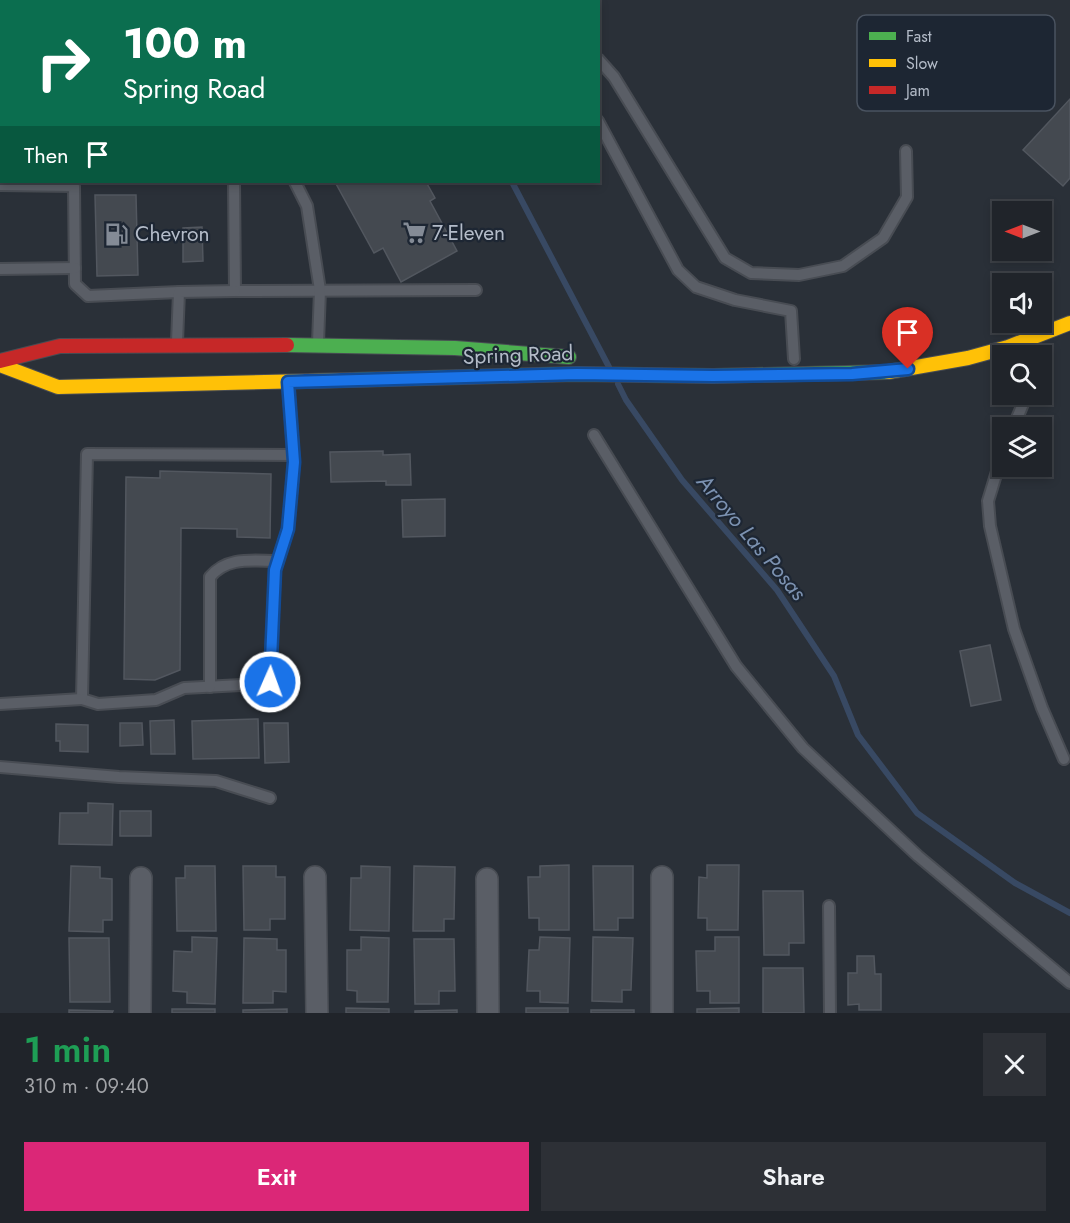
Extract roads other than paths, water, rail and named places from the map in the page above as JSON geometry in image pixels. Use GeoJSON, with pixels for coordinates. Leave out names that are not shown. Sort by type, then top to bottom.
{"type":"FeatureCollection","features":[{"type":"Feature","properties":{"kind":"main road","name":"Spring Road"},"geometry":{"type":"LineString","coordinates":[[0,363],[58,387],[577,374],[713,376],[852,374],[890,372],[968,358],[1070,323]]}},
{"type":"Feature","properties":{"kind":"main road","name":"Spring Road"},"geometry":{"type":"LineString","coordinates":[[0,363],[60,346],[455,348],[587,357]]}},
{"type":"Feature","properties":{"kind":"street"},"geometry":{"type":"LineString","coordinates":[[315,877],[317,1013]]}},
{"type":"Feature","properties":{"kind":"street"},"geometry":{"type":"LineString","coordinates":[[662,877],[662,1013]]}},
{"type":"Feature","properties":{"kind":"street"},"geometry":{"type":"LineString","coordinates":[[140,1013],[141,878]]}},
{"type":"Feature","properties":{"kind":"street"},"geometry":{"type":"LineString","coordinates":[[488,879],[488,1013]]}},
{"type":"Feature","properties":{"kind":"lane"},"geometry":{"type":"LineString","coordinates":[[600,61],[614,77],[726,258],[751,273],[800,275],[843,266],[882,238],[907,197],[906,151]]}},
{"type":"Feature","properties":{"kind":"lane"},"geometry":{"type":"LineString","coordinates":[[600,125],[678,270],[696,286],[735,300],[791,311],[794,359]]}},
{"type":"Feature","properties":{"kind":"lane"},"geometry":{"type":"LineString","coordinates":[[234,183],[235,291]]}},
{"type":"Feature","properties":{"kind":"lane"},"geometry":{"type":"LineString","coordinates":[[296,183],[307,206],[320,290],[317,346]]}},
{"type":"Feature","properties":{"kind":"lane"},"geometry":{"type":"LineString","coordinates":[[0,185],[74,186],[75,284],[88,296],[235,291],[476,290]]}},
{"type":"Feature","properties":{"kind":"lane"},"geometry":{"type":"LineString","coordinates":[[0,269],[75,268]]}},
{"type":"Feature","properties":{"kind":"lane"},"geometry":{"type":"LineString","coordinates":[[177,346],[179,292]]}},
{"type":"Feature","properties":{"kind":"lane"},"geometry":{"type":"LineString","coordinates":[[1032,345],[1033,337]]}},
{"type":"Feature","properties":{"kind":"lane"},"geometry":{"type":"LineString","coordinates":[[0,704],[82,699],[98,704],[156,700],[184,688],[270,682],[275,570],[288,529],[293,455],[288,382]]}},
{"type":"Feature","properties":{"kind":"lane"},"geometry":{"type":"LineString","coordinates":[[594,435],[736,666],[803,748],[918,856],[1070,983]]}},
{"type":"Feature","properties":{"kind":"lane"},"geometry":{"type":"LineString","coordinates":[[82,699],[87,454],[293,455]]}},
{"type":"Feature","properties":{"kind":"lane"},"geometry":{"type":"LineString","coordinates":[[995,477],[988,501],[990,526],[1014,629],[1042,708],[1064,759]]}},
{"type":"Feature","properties":{"kind":"lane"},"geometry":{"type":"LineString","coordinates":[[210,687],[210,577],[221,565],[232,562],[278,561]]}},
{"type":"Feature","properties":{"kind":"lane"},"geometry":{"type":"LineString","coordinates":[[0,767],[119,777],[216,781],[270,798]]}},
{"type":"Feature","properties":{"kind":"lane"},"geometry":{"type":"LineString","coordinates":[[829,906],[830,1013]]}},
{"type":"Feature","properties":{"kind":"waterway","name":"Arroyo Las Posas"},"geometry":{"type":"LineString","coordinates":[[513,183],[609,367]]}},
{"type":"Feature","properties":{"kind":"waterway","name":"Arroyo Las Posas"},"geometry":{"type":"LineString","coordinates":[[618,384],[626,400],[682,480],[777,590],[834,676],[858,735],[917,813],[1015,883],[1070,913]]}},
{"type":"Feature","properties":{"kind":"place","name":"7-Eleven"},"geometry":{"type":"Point","coordinates":[414,233]}},
{"type":"Feature","properties":{"kind":"place","name":"Chevron"},"geometry":{"type":"Point","coordinates":[117,234]}}]}
